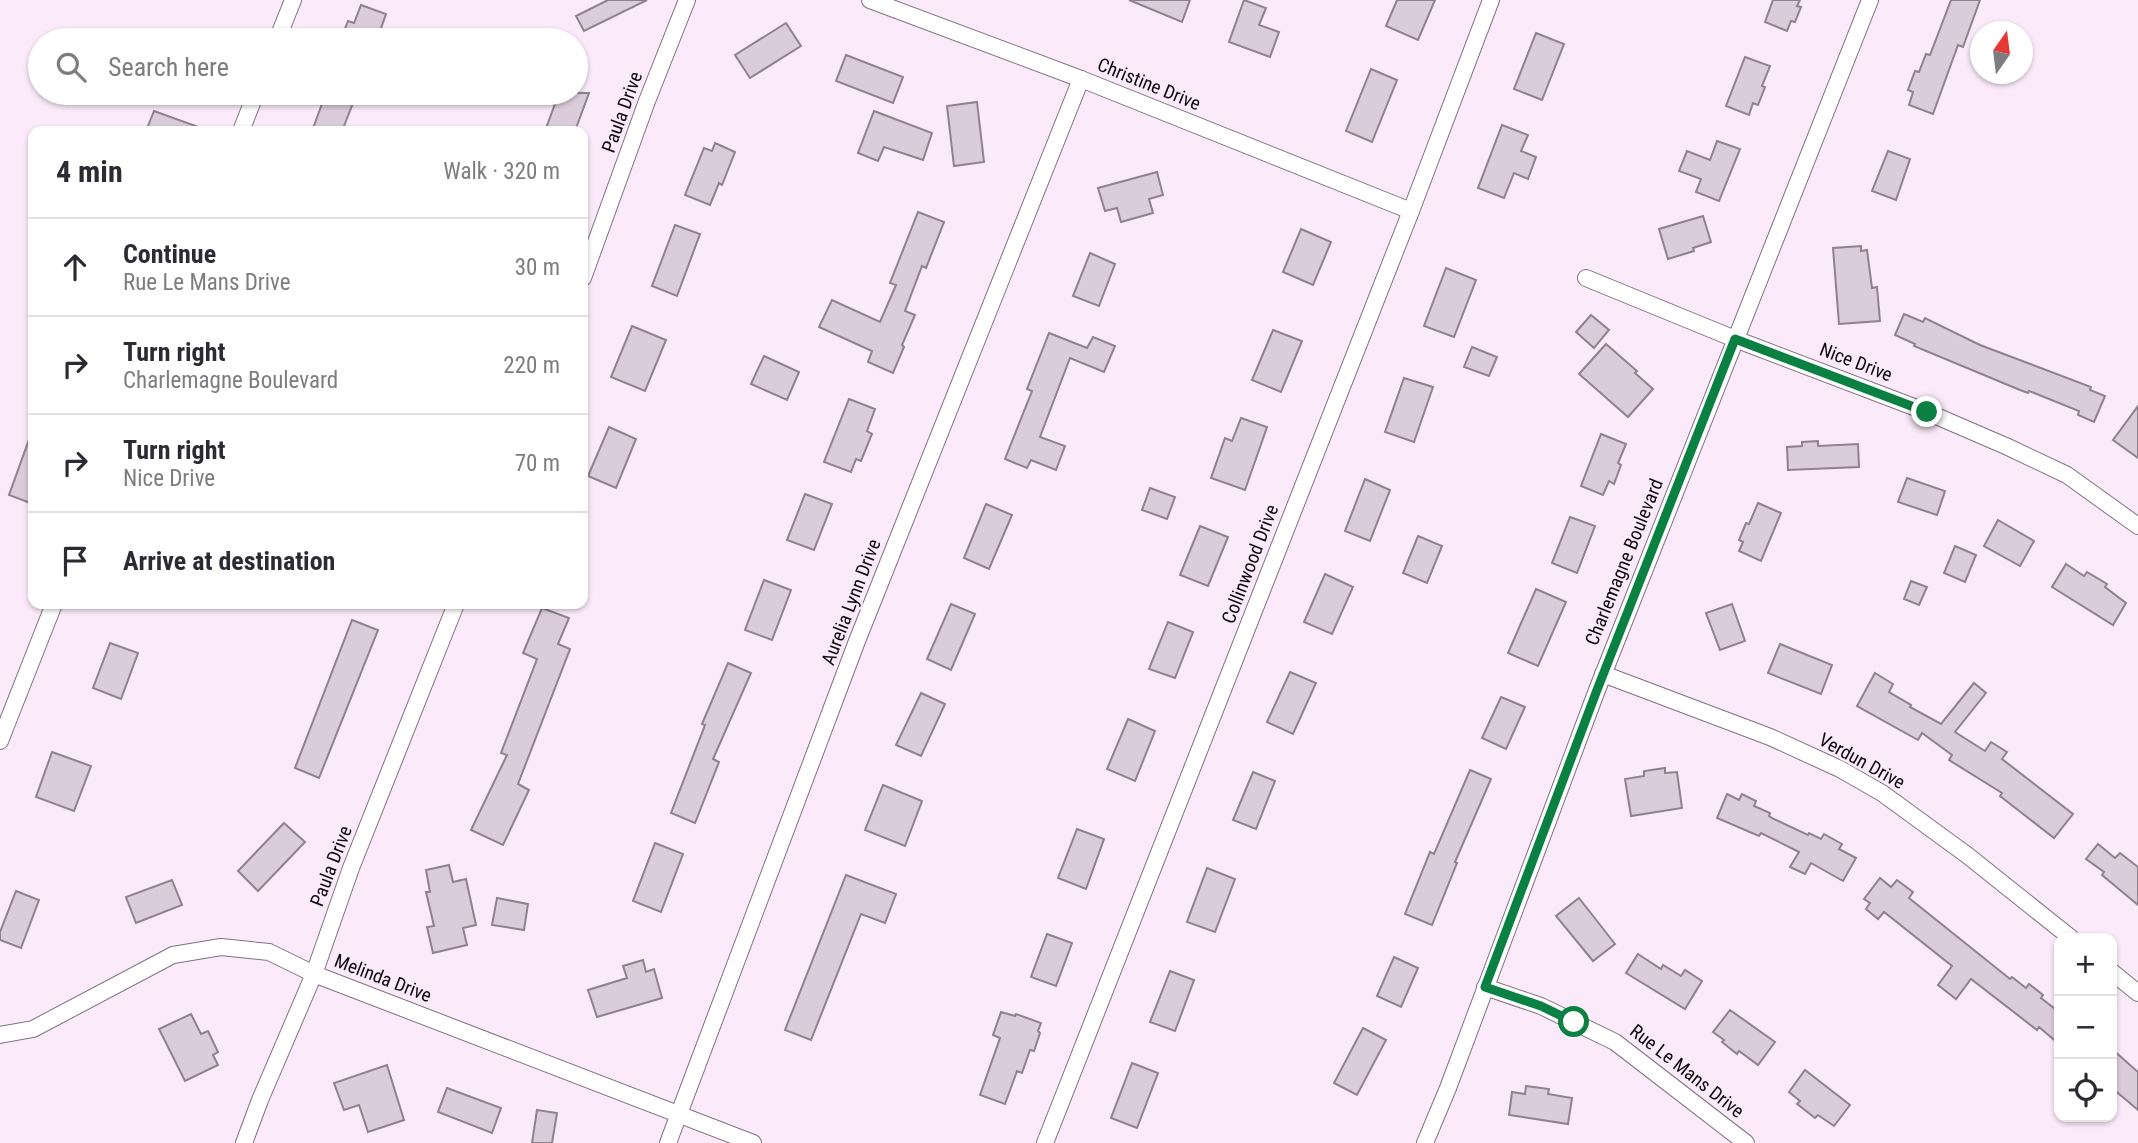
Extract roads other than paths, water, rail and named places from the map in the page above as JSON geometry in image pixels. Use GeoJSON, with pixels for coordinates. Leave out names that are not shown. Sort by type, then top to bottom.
{"type":"FeatureCollection","features":[{"type":"Feature","properties":{"kind":"street"},"geometry":{"type":"LineString","coordinates":[[282,28],[293,0]]}},
{"type":"Feature","properties":{"kind":"street","name":"Paula Drive"},"geometry":{"type":"LineString","coordinates":[[588,264],[687,0]]}},
{"type":"Feature","properties":{"kind":"street","name":"Christine Drive"},"geometry":{"type":"LineString","coordinates":[[870,0],[1081,79],[1411,211]]}},
{"type":"Feature","properties":{"kind":"street","name":"Collinwood Drive"},"geometry":{"type":"LineString","coordinates":[[1045,1143],[1411,211],[1491,0]]}},
{"type":"Feature","properties":{"kind":"street","name":"Charlemagne Boulevard"},"geometry":{"type":"LineString","coordinates":[[1425,1143],[1603,674],[1870,0]]}},
{"type":"Feature","properties":{"kind":"street","name":"Aurelia Lynn Drive"},"geometry":{"type":"LineString","coordinates":[[668,1143],[857,641],[1081,79]]}},
{"type":"Feature","properties":{"kind":"street"},"geometry":{"type":"LineString","coordinates":[[243,126],[251,105]]}},
{"type":"Feature","properties":{"kind":"street","name":"Nice Drive"},"geometry":{"type":"LineString","coordinates":[[1586,278],[1735,339],[1927,412],[2008,447],[2067,475],[2138,526]]}},
{"type":"Feature","properties":{"kind":"street"},"geometry":{"type":"LineString","coordinates":[[0,741],[52,609]]}},
{"type":"Feature","properties":{"kind":"street","name":"Paula Drive"},"geometry":{"type":"LineString","coordinates":[[244,1143],[314,974],[351,868],[454,609]]}},
{"type":"Feature","properties":{"kind":"street","name":"Verdun Drive"},"geometry":{"type":"LineString","coordinates":[[1603,674],[1770,737],[1840,769],[1871,787],[1967,855],[2065,933]]}},
{"type":"Feature","properties":{"kind":"street","name":"Melinda Drive"},"geometry":{"type":"LineString","coordinates":[[0,1035],[33,1029],[173,955],[221,947],[268,952],[314,974],[754,1143]]}},
{"type":"Feature","properties":{"kind":"street"},"geometry":{"type":"LineString","coordinates":[[2117,976],[2138,993]]}},
{"type":"Feature","properties":{"kind":"street","name":"Rue Le Mans Drive"},"geometry":{"type":"LineString","coordinates":[[1485,987],[1541,1006],[1615,1042],[1746,1143]]}}]}
